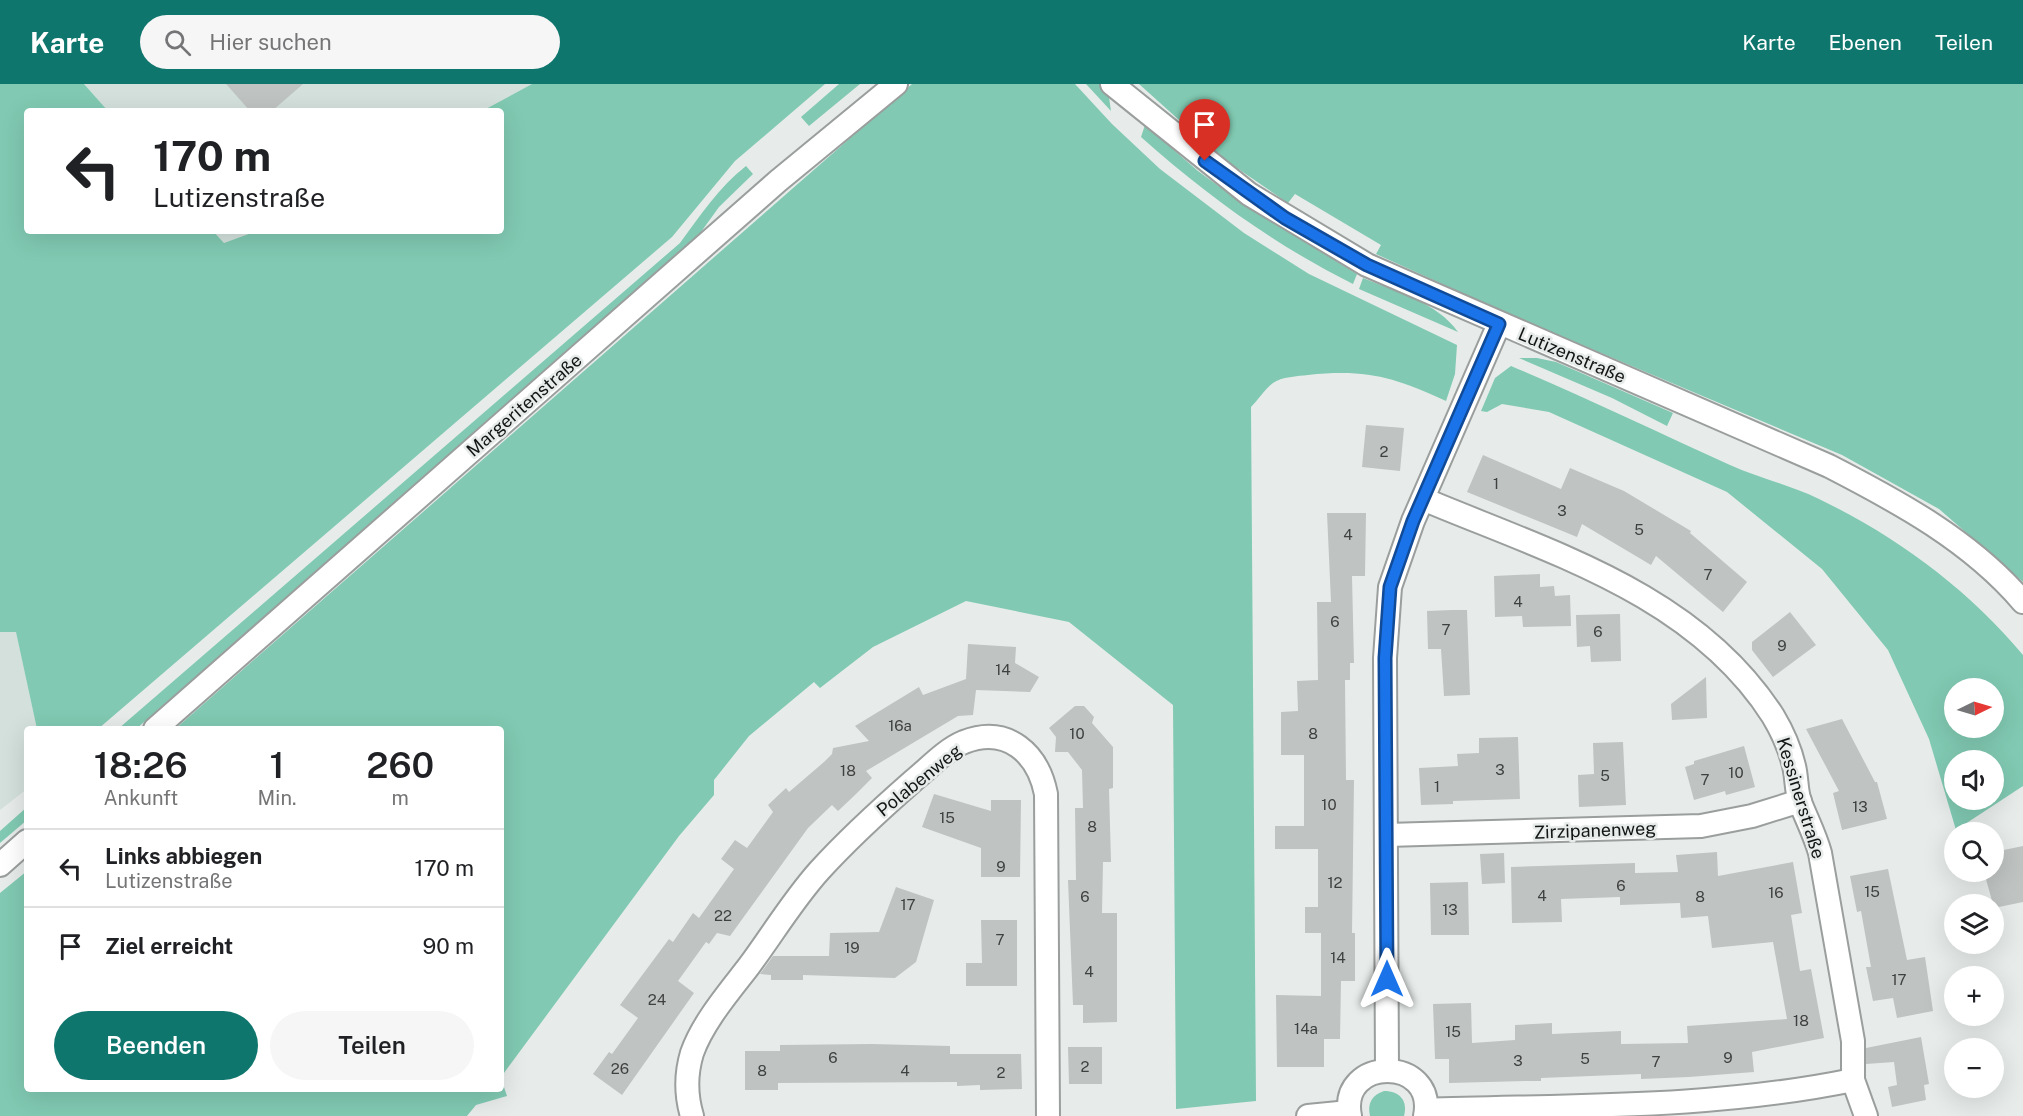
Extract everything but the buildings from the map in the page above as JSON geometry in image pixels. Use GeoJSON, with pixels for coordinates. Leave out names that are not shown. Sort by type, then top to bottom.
{"type":"FeatureCollection","features":[{"type":"Feature","properties":{"kind":"street","name":"Margeritenstraße"},"geometry":{"type":"LineString","coordinates":[[158,726],[778,181],[896,84]]}},
{"type":"Feature","properties":{"kind":"street","name":"Lutizenstraße"},"geometry":{"type":"LineString","coordinates":[[1120,87],[1205,161],[1285,218],[1367,265],[1829,466],[1904,504],[1962,546],[2023,602]]}},
{"type":"Feature","properties":{"kind":"street"},"geometry":{"type":"LineString","coordinates":[[1387,1070],[1385,658],[1388,607],[1396,564],[1499,324]]}},
{"type":"Feature","properties":{"kind":"street","name":"Kessinerstraße"},"geometry":{"type":"LineString","coordinates":[[1423,499],[1602,574],[1657,603],[1714,648],[1753,690],[1773,717],[1787,745],[1800,801],[1813,828],[1820,853],[1853,1041],[1853,1080],[1866,1116]]}},
{"type":"Feature","properties":{"kind":"street","name":"Polabenweg"},"geometry":{"type":"LineString","coordinates":[[692,1116],[687,1093],[688,1071],[699,1038],[729,993],[819,872],[884,806],[943,755],[966,742],[985,738],[1007,742],[1023,749],[1038,766],[1046,794],[1048,1116]]}},
{"type":"Feature","properties":{"kind":"street","name":"Zirzipanenweg"},"geometry":{"type":"LineString","coordinates":[[1387,835],[1701,826],[1752,816],[1800,801]]}},
{"type":"Feature","properties":{"kind":"street"},"geometry":{"type":"LineString","coordinates":[[0,865],[24,845]]}},
{"type":"Feature","properties":{"kind":"street"},"geometry":{"type":"LineString","coordinates":[[1308,1116],[1350,1114],[1350,1099],[1364,1078],[1387,1070],[1400,1071],[1411,1077],[1419,1086],[1425,1113],[1697,1102],[1757,1097],[1853,1080]]}},
{"type":"Feature","properties":{"kind":"shaded area"},"geometry":{"type":"Polygon","coordinates":[[[84,84],[532,84],[488,108],[105,108],[84,84]]]}},
{"type":"Feature","properties":{"kind":"shaded area"},"geometry":{"type":"Polygon","coordinates":[[[216,234],[249,234],[224,243],[216,234]]]}},
{"type":"Feature","properties":{"kind":"shaded area"},"geometry":{"type":"Polygon","coordinates":[[[16,631],[36,726],[24,726],[24,791],[0,810],[0,632],[16,631]]]}},
{"type":"Feature","properties":{"kind":"green space"},"geometry":{"type":"Polygon","coordinates":[[[0,84],[84,84],[105,108],[24,108],[24,234],[216,234],[224,243],[249,234],[504,234],[504,108],[488,108],[532,84],[825,84],[735,161],[672,237],[102,726],[36,726],[16,632],[0,632],[0,84]]]}},
{"type":"Feature","properties":{"kind":"green space"},"geometry":{"type":"Polygon","coordinates":[[[839,84],[860,84],[809,126],[801,117],[839,84]]]}},
{"type":"Feature","properties":{"kind":"green space"},"geometry":{"type":"Polygon","coordinates":[[[912,84],[1075,84],[1112,124],[1160,169],[1244,233],[1309,274],[1457,345],[1455,374],[1446,401],[1410,386],[1379,377],[1329,373],[1295,376],[1276,381],[1251,407],[1256,1101],[1176,1109],[1173,705],[1069,622],[966,601],[873,647],[820,688],[814,682],[749,736],[714,780],[714,795],[679,836],[504,1073],[504,726],[178,726],[912,84]]]}},
{"type":"Feature","properties":{"kind":"green space"},"geometry":{"type":"Polygon","coordinates":[[[1086,84],[1099,84],[1108,90],[1111,111],[1086,84]]]}},
{"type":"Feature","properties":{"kind":"green space"},"geometry":{"type":"Polygon","coordinates":[[[1139,84],[2023,84],[2023,582],[1939,509],[1842,455],[1504,312],[1376,254],[1381,245],[1295,194],[1288,203],[1218,155],[1139,84]]]}},
{"type":"Feature","properties":{"kind":"green space"},"geometry":{"type":"Polygon","coordinates":[[[1145,125],[1198,171],[1243,204],[1357,274],[1353,284],[1296,253],[1216,199],[1141,137],[1145,125]]]}},
{"type":"Feature","properties":{"kind":"green space"},"geometry":{"type":"Polygon","coordinates":[[[746,166],[753,174],[719,207],[688,250],[139,726],[121,726],[680,243],[719,192],[746,166]]]}},
{"type":"Feature","properties":{"kind":"green space"},"geometry":{"type":"Polygon","coordinates":[[[1363,278],[1427,305],[1439,313],[1458,332],[1359,289],[1363,278]]]}},
{"type":"Feature","properties":{"kind":"green space"},"geometry":{"type":"Polygon","coordinates":[[[1519,358],[1537,358],[1556,362],[1673,413],[1667,426],[1612,398],[1519,358]]]}},
{"type":"Feature","properties":{"kind":"green space"},"geometry":{"type":"Polygon","coordinates":[[[1511,366],[1730,465],[1808,494],[1848,514],[1903,547],[1955,586],[2002,631],[2023,655],[2023,786],[2004,798],[2004,750],[1944,750],[1944,790],[1929,739],[1888,650],[1822,569],[1727,492],[1549,412],[1502,404],[1487,412],[1481,411],[1495,378],[1511,366]]]}},
{"type":"Feature","properties":{"kind":"green space"},"geometry":{"type":"Polygon","coordinates":[[[24,810],[24,823],[0,843],[0,831],[24,810]]]}},
{"type":"Feature","properties":{"kind":"green space"},"geometry":{"type":"Polygon","coordinates":[[[1950,810],[1986,810],[1968,822],[1954,822],[1950,810]]]}},
{"type":"Feature","properties":{"kind":"green space"},"geometry":{"type":"Polygon","coordinates":[[[24,873],[24,1092],[504,1092],[504,1087],[507,1096],[476,1105],[467,1116],[0,1116],[0,893],[24,873]]]}},
{"type":"Feature","properties":{"kind":"green space"},"geometry":{"type":"Polygon","coordinates":[[[1384,1091],[1390,1091],[1402,1098],[1405,1106],[1404,1116],[1370,1116],[1371,1100],[1384,1091]]]}},
{"type":"Feature","properties":{"kind":"route"},"geometry":{"type":"LineString","coordinates":[[1205,161],[1285,218],[1367,265],[1499,324],[1413,521],[1396,564],[1390,587],[1385,658],[1387,979]]}}]}
